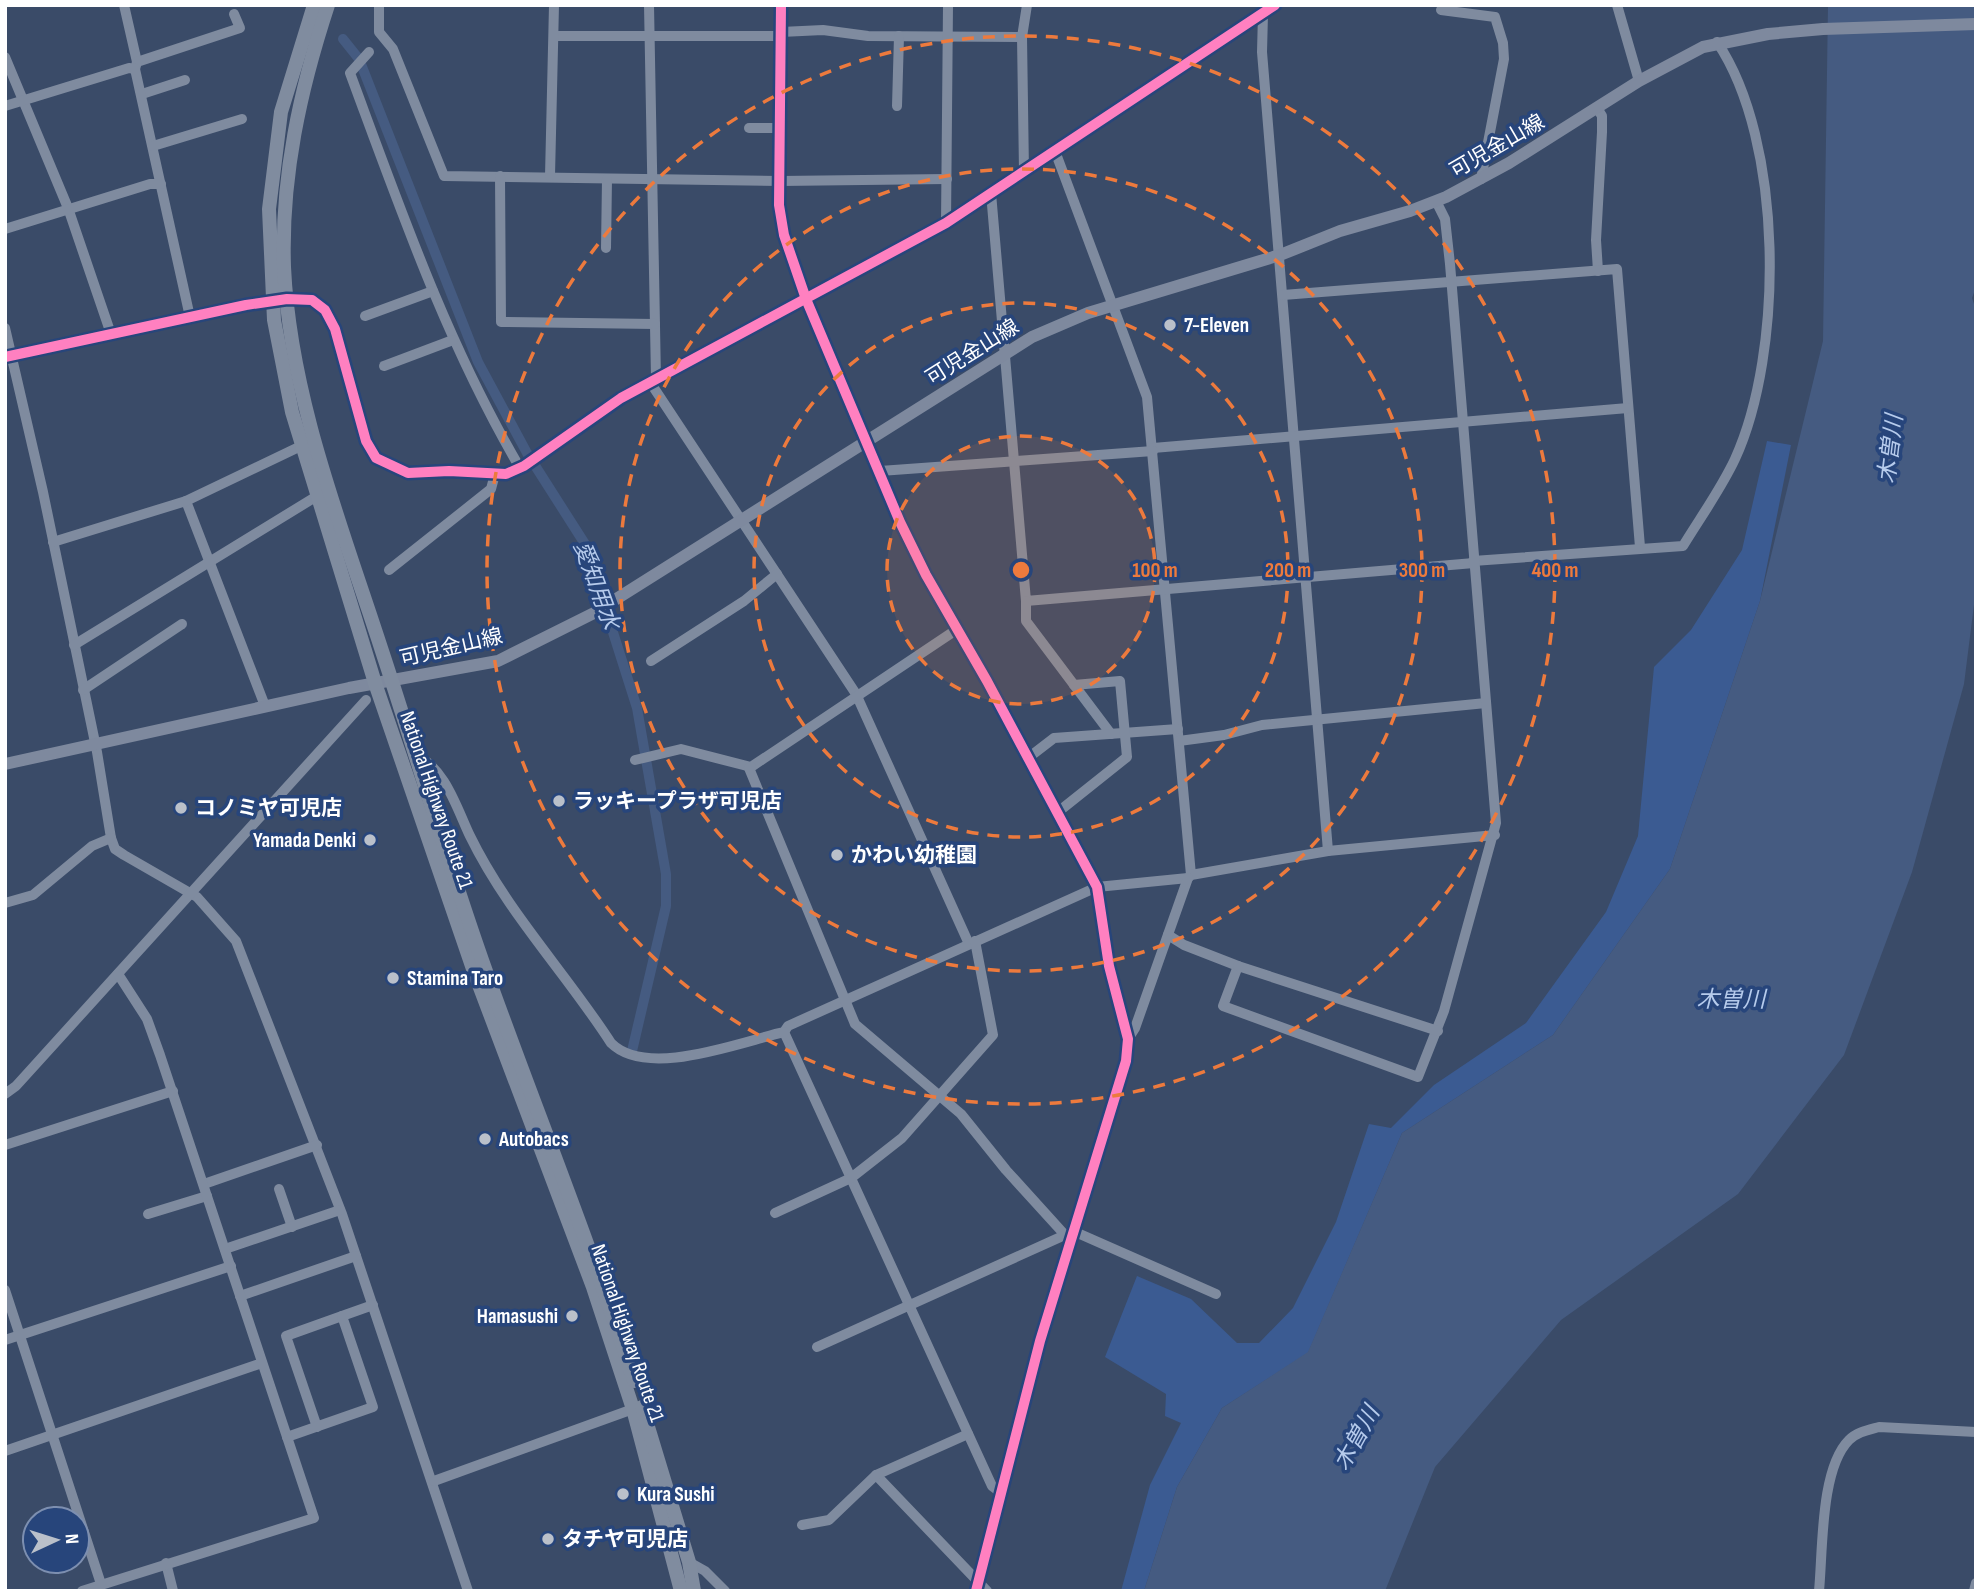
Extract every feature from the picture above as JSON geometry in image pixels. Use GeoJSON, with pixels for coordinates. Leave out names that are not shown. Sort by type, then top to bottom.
{"type":"FeatureCollection","features":[{"type":"Feature","properties":{"kind":"highway","name":"National Highway Route 21"},"geometry":{"type":"LineString","coordinates":[[314,5],[281,112],[269,209],[272,301],[301,446],[374,683],[472,969],[593,1287],[633,1409],[681,1591]]}},
{"type":"Feature","properties":{"kind":"highway","name":"National Highway Route 21"},"geometry":{"type":"LineString","coordinates":[[328,5],[306,74],[291,155],[284,237],[287,299],[307,409],[337,514],[483,964],[603,1283],[689,1562],[694,1591]]}},
{"type":"Feature","properties":{"kind":"main road","name":"可児金山線"},"geometry":{"type":"LineString","coordinates":[[5,764],[374,683],[498,661],[594,613],[1004,353],[1059,324],[1280,255],[1340,230],[1436,201],[1481,179],[1639,81],[1678,59],[1717,42],[1823,29],[1976,24]]}},
{"type":"Feature","properties":{"kind":"street"},"geometry":{"type":"LineString","coordinates":[[124,5],[190,317]]}},
{"type":"Feature","properties":{"kind":"street"},"geometry":{"type":"LineString","coordinates":[[379,5],[379,32],[398,59],[444,176],[653,180],[947,180]]}},
{"type":"Feature","properties":{"kind":"street"},"geometry":{"type":"LineString","coordinates":[[550,176],[554,5]]}},
{"type":"Feature","properties":{"kind":"street"},"geometry":{"type":"LineString","coordinates":[[649,5],[655,324],[653,380],[856,694],[972,942],[993,1035],[902,1138],[850,1178],[775,1213]]}},
{"type":"Feature","properties":{"kind":"street"},"geometry":{"type":"LineString","coordinates":[[781,5],[780,221],[806,299],[920,564],[1097,887],[1109,966],[1128,1039]]}},
{"type":"Feature","properties":{"kind":"street"},"geometry":{"type":"LineString","coordinates":[[946,223],[948,5]]}},
{"type":"Feature","properties":{"kind":"street"},"geometry":{"type":"LineString","coordinates":[[1024,172],[1023,37],[1027,5]]}},
{"type":"Feature","properties":{"kind":"street"},"geometry":{"type":"LineString","coordinates":[[1621,6],[1639,81]]}},
{"type":"Feature","properties":{"kind":"street"},"geometry":{"type":"LineString","coordinates":[[9,356],[272,301],[312,300],[330,317],[366,441],[376,458],[408,473],[449,471],[506,474],[522,467],[579,425],[653,380],[905,248],[946,223],[1270,8]]}},
{"type":"Feature","properties":{"kind":"street"},"geometry":{"type":"LineString","coordinates":[[1270,8],[1262,52],[1328,851]]}},
{"type":"Feature","properties":{"kind":"street"},"geometry":{"type":"LineString","coordinates":[[1441,10],[1495,17],[1503,43],[1504,59],[1481,179]]}},
{"type":"Feature","properties":{"kind":"street"},"geometry":{"type":"LineString","coordinates":[[5,106],[136,66],[240,28],[234,14]]}},
{"type":"Feature","properties":{"kind":"street"},"geometry":{"type":"LineString","coordinates":[[554,36],[781,34],[822,30],[868,36],[1023,37]]}},
{"type":"Feature","properties":{"kind":"street"},"geometry":{"type":"LineString","coordinates":[[897,106],[899,36]]}},
{"type":"Feature","properties":{"kind":"street"},"geometry":{"type":"LineString","coordinates":[[1026,601],[1640,547],[1683,546],[1734,460],[1761,369],[1769,283],[1767,195],[1755,140],[1733,65],[1717,42]]}},
{"type":"Feature","properties":{"kind":"street"},"geometry":{"type":"LineString","coordinates":[[367,54],[350,73],[465,368],[522,467]]}},
{"type":"Feature","properties":{"kind":"street"},"geometry":{"type":"LineString","coordinates":[[5,57],[68,208],[111,334]]}},
{"type":"Feature","properties":{"kind":"street"},"geometry":{"type":"LineString","coordinates":[[142,94],[185,80]]}},
{"type":"Feature","properties":{"kind":"street"},"geometry":{"type":"LineString","coordinates":[[1597,108],[1602,116],[1596,240],[1598,271]]}},
{"type":"Feature","properties":{"kind":"street"},"geometry":{"type":"LineString","coordinates":[[153,146],[242,119]]}},
{"type":"Feature","properties":{"kind":"street"},"geometry":{"type":"LineString","coordinates":[[749,128],[779,128]]}},
{"type":"Feature","properties":{"kind":"street"},"geometry":{"type":"LineString","coordinates":[[977,1586],[1070,1235],[1126,1061],[1128,1039],[1190,876],[1147,397],[1055,151]]}},
{"type":"Feature","properties":{"kind":"street"},"geometry":{"type":"LineString","coordinates":[[500,176],[501,322],[655,324]]}},
{"type":"Feature","properties":{"kind":"street"},"geometry":{"type":"LineString","coordinates":[[606,248],[607,179]]}},
{"type":"Feature","properties":{"kind":"street"},"geometry":{"type":"LineString","coordinates":[[5,229],[150,184],[161,184]]}},
{"type":"Feature","properties":{"kind":"street"},"geometry":{"type":"LineString","coordinates":[[991,193],[1026,621],[1111,734]]}},
{"type":"Feature","properties":{"kind":"street"},"geometry":{"type":"LineString","coordinates":[[1238,967],[1223,1006],[1418,1077],[1438,1031],[1495,835],[1451,283],[1445,219],[1436,201]]}},
{"type":"Feature","properties":{"kind":"street"},"geometry":{"type":"LineString","coordinates":[[1283,295],[1617,269],[1640,547]]}},
{"type":"Feature","properties":{"kind":"street"},"geometry":{"type":"LineString","coordinates":[[365,316],[433,291]]}},
{"type":"Feature","properties":{"kind":"street"},"geometry":{"type":"LineString","coordinates":[[5,328],[95,743],[111,838],[116,849],[124,855],[190,894],[221,921],[236,941],[317,1145],[434,1481],[468,1591]]}},
{"type":"Feature","properties":{"kind":"street"},"geometry":{"type":"LineString","coordinates":[[384,366],[453,340]]}},
{"type":"Feature","properties":{"kind":"street"},"geometry":{"type":"LineString","coordinates":[[880,471],[1013,462],[1628,408]]}},
{"type":"Feature","properties":{"kind":"street"},"geometry":{"type":"LineString","coordinates":[[53,542],[186,501],[301,446]]}},
{"type":"Feature","properties":{"kind":"street"},"geometry":{"type":"LineString","coordinates":[[389,570],[491,489],[495,474]]}},
{"type":"Feature","properties":{"kind":"street"},"geometry":{"type":"LineString","coordinates":[[74,645],[317,496]]}},
{"type":"Feature","properties":{"kind":"street"},"geometry":{"type":"LineString","coordinates":[[186,501],[265,706]]}},
{"type":"Feature","properties":{"kind":"street"},"geometry":{"type":"LineString","coordinates":[[651,661],[744,601],[777,574]]}},
{"type":"Feature","properties":{"kind":"street"},"geometry":{"type":"LineString","coordinates":[[83,691],[182,624]]}},
{"type":"Feature","properties":{"kind":"street"},"geometry":{"type":"LineString","coordinates":[[956,630],[856,694],[749,768],[855,1024],[863,1034],[961,1114],[1006,1170],[1070,1235],[1216,1294]]}},
{"type":"Feature","properties":{"kind":"street"},"geometry":{"type":"LineString","coordinates":[[1058,813],[1127,757],[1120,681],[1074,685]]}},
{"type":"Feature","properties":{"kind":"street"},"geometry":{"type":"LineString","coordinates":[[5,1094],[16,1086],[366,700]]}},
{"type":"Feature","properties":{"kind":"street"},"geometry":{"type":"LineString","coordinates":[[1178,741],[1224,735],[1262,724],[1486,703]]}},
{"type":"Feature","properties":{"kind":"street"},"geometry":{"type":"LineString","coordinates":[[1028,758],[1054,738],[1178,729]]}},
{"type":"Feature","properties":{"kind":"street"},"geometry":{"type":"LineString","coordinates":[[635,760],[681,748],[751,767]]}},
{"type":"Feature","properties":{"kind":"street"},"geometry":{"type":"LineString","coordinates":[[415,755],[433,766],[441,777],[478,852],[523,923],[620,1052],[631,1056],[671,1059],[784,1031],[789,1026],[1097,887],[1190,876],[1328,851],[1495,835]]}},
{"type":"Feature","properties":{"kind":"street"},"geometry":{"type":"LineString","coordinates":[[5,903],[33,895],[92,846],[111,838]]}},
{"type":"Feature","properties":{"kind":"street"},"geometry":{"type":"LineString","coordinates":[[1168,935],[1184,945],[1238,967],[1438,1031]]}},
{"type":"Feature","properties":{"kind":"street"},"geometry":{"type":"LineString","coordinates":[[82,1591],[314,1518],[148,1020],[118,974]]}},
{"type":"Feature","properties":{"kind":"street"},"geometry":{"type":"LineString","coordinates":[[784,1031],[992,1486],[1000,1492]]}},
{"type":"Feature","properties":{"kind":"street"},"geometry":{"type":"LineString","coordinates":[[5,1144],[173,1091]]}},
{"type":"Feature","properties":{"kind":"street"},"geometry":{"type":"LineString","coordinates":[[204,1184],[317,1145]]}},
{"type":"Feature","properties":{"kind":"street"},"geometry":{"type":"LineString","coordinates":[[279,1189],[292,1227]]}},
{"type":"Feature","properties":{"kind":"street"},"geometry":{"type":"LineString","coordinates":[[148,1214],[207,1196]]}},
{"type":"Feature","properties":{"kind":"street"},"geometry":{"type":"LineString","coordinates":[[225,1249],[340,1210]]}},
{"type":"Feature","properties":{"kind":"street"},"geometry":{"type":"LineString","coordinates":[[817,1347],[1070,1235]]}},
{"type":"Feature","properties":{"kind":"street"},"geometry":{"type":"LineString","coordinates":[[240,1296],[356,1256]]}},
{"type":"Feature","properties":{"kind":"street"},"geometry":{"type":"LineString","coordinates":[[5,1340],[231,1266]]}},
{"type":"Feature","properties":{"kind":"street"},"geometry":{"type":"LineString","coordinates":[[5,1290],[102,1584]]}},
{"type":"Feature","properties":{"kind":"street"},"geometry":{"type":"LineString","coordinates":[[317,1427],[286,1336],[373,1305]]}},
{"type":"Feature","properties":{"kind":"street"},"geometry":{"type":"LineString","coordinates":[[286,1437],[373,1407],[342,1316]]}},
{"type":"Feature","properties":{"kind":"street"},"geometry":{"type":"LineString","coordinates":[[5,1451],[262,1363]]}},
{"type":"Feature","properties":{"kind":"street"},"geometry":{"type":"LineString","coordinates":[[434,1481],[633,1409]]}},
{"type":"Feature","properties":{"kind":"street"},"geometry":{"type":"LineString","coordinates":[[1819,1591],[1832,1467],[1849,1440],[1863,1431],[1879,1427],[1976,1432]]}},
{"type":"Feature","properties":{"kind":"street"},"geometry":{"type":"LineString","coordinates":[[802,1525],[832,1518],[876,1475],[968,1434]]}},
{"type":"Feature","properties":{"kind":"street"},"geometry":{"type":"LineString","coordinates":[[876,1475],[977,1586],[987,1591]]}},
{"type":"Feature","properties":{"kind":"street"},"geometry":{"type":"LineString","coordinates":[[689,1562],[705,1571],[725,1591]]}},
{"type":"Feature","properties":{"kind":"street"},"geometry":{"type":"LineString","coordinates":[[166,1563],[173,1591]]}},
{"type":"Feature","properties":{"kind":"street"},"geometry":{"type":"LineString","coordinates":[[1974,1591],[1976,1583]]}},
{"type":"Feature","properties":{"kind":"shaded area"},"geometry":{"type":"Polygon","coordinates":[[[1767,441],[1791,445],[1760,601],[1670,869],[1553,1035],[1402,1133],[1308,1353],[1222,1408],[1177,1487],[1144,1591],[1121,1591],[1150,1485],[1181,1423],[1165,1416],[1166,1394],[1105,1357],[1137,1276],[1191,1299],[1237,1343],[1259,1343],[1293,1308],[1336,1222],[1369,1124],[1391,1128],[1434,1085],[1526,1023],[1606,912],[1638,836],[1654,667],[1691,630],[1742,550],[1767,441]]]}},
{"type":"Feature","properties":{"kind":"water","name":"木曽川"},"geometry":{"type":"Polygon","coordinates":[[[1828,5],[1976,5],[1976,287],[1972,298],[1976,310],[1976,589],[1964,684],[1912,872],[1844,1055],[1738,1194],[1561,1320],[1435,1467],[1385,1591],[1144,1591],[1177,1487],[1222,1408],[1308,1352],[1402,1133],[1553,1035],[1670,869],[1760,601],[1823,341],[1828,5]]]}},
{"type":"Feature","properties":{"kind":"waterway","name":"愛知用水"},"geometry":{"type":"LineString","coordinates":[[343,39],[359,59],[478,362],[527,453],[585,544],[637,708],[666,874],[666,906],[632,1051]]}},
{"type":"Feature","properties":{"kind":"cycle path"},"geometry":{"type":"LineString","coordinates":[[781,5],[779,205],[784,235],[806,299],[900,522],[926,575],[987,681],[1097,887],[1109,966],[1128,1039],[1126,1061],[1040,1341],[976,1591]]}},
{"type":"Feature","properties":{"kind":"cycle path"},"geometry":{"type":"LineString","coordinates":[[5,357],[246,305],[287,299],[312,300],[325,310],[335,329],[366,441],[376,458],[408,473],[449,471],[506,474],[524,466],[621,398],[946,223],[1275,5]]}},
{"type":"Feature","properties":{"kind":"place","name":"7-Eleven"},"geometry":{"type":"Point","coordinates":[1170,325]}},
{"type":"Feature","properties":{"kind":"place","name":"ラッキープラザ可児店"},"geometry":{"type":"Point","coordinates":[559,801]}},
{"type":"Feature","properties":{"kind":"place","name":"コノミヤ可児店"},"geometry":{"type":"Point","coordinates":[181,808]}},
{"type":"Feature","properties":{"kind":"place","name":"Yamada Denki"},"geometry":{"type":"Point","coordinates":[370,840]}},
{"type":"Feature","properties":{"kind":"place","name":"かわい幼稚園"},"geometry":{"type":"Point","coordinates":[837,855]}},
{"type":"Feature","properties":{"kind":"place","name":"Stamina Taro"},"geometry":{"type":"Point","coordinates":[393,978]}},
{"type":"Feature","properties":{"kind":"place","name":"Autobacs"},"geometry":{"type":"Point","coordinates":[485,1139]}},
{"type":"Feature","properties":{"kind":"place","name":"Hamasushi"},"geometry":{"type":"Point","coordinates":[572,1316]}},
{"type":"Feature","properties":{"kind":"place","name":"Kura Sushi"},"geometry":{"type":"Point","coordinates":[623,1494]}},
{"type":"Feature","properties":{"kind":"place","name":"タチヤ可児店"},"geometry":{"type":"Point","coordinates":[548,1539]}}]}
